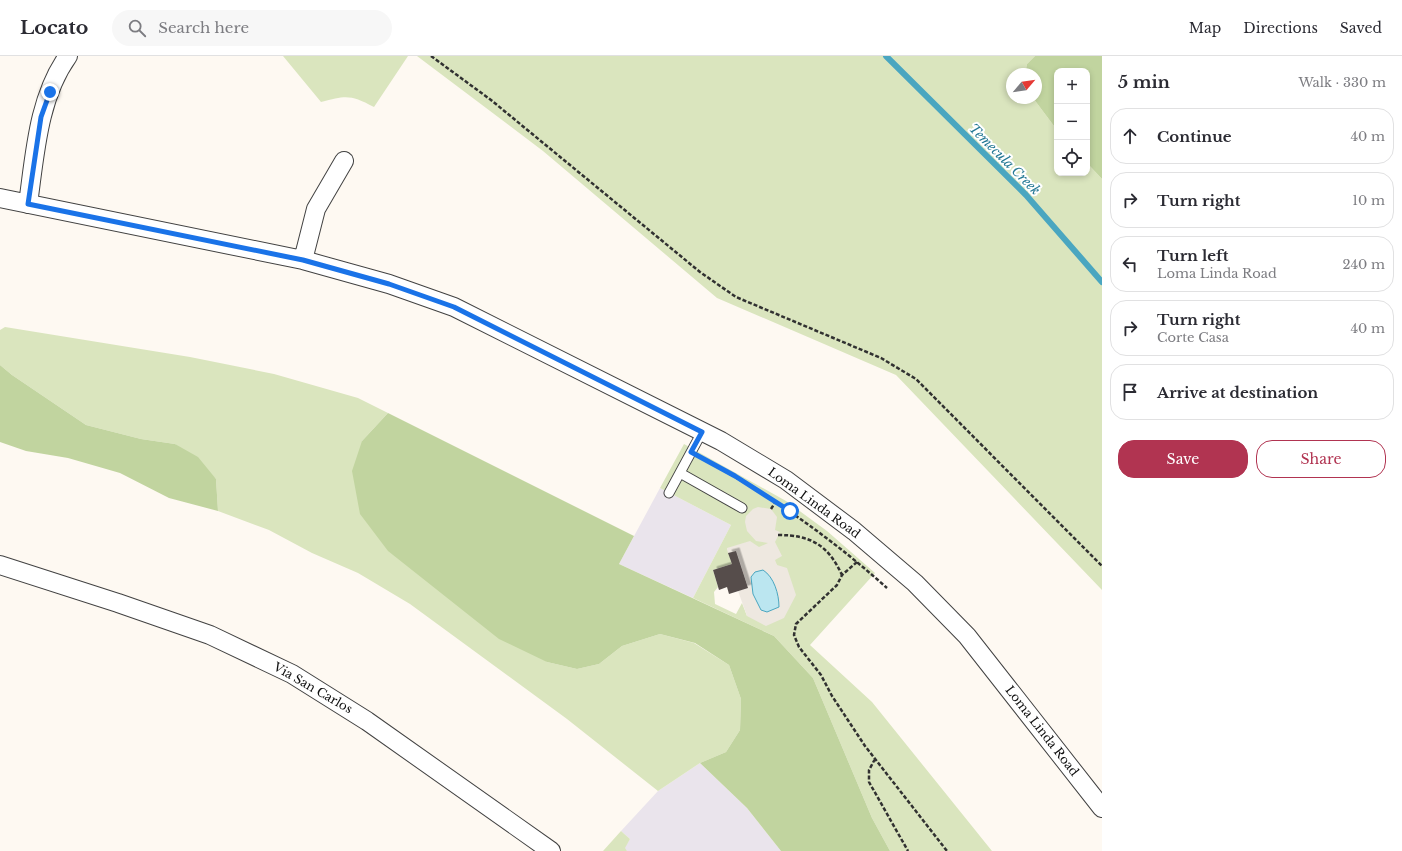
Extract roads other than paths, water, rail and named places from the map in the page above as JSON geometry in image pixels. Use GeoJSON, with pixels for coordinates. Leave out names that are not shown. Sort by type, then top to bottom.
{"type":"FeatureCollection","features":[{"type":"Feature","properties":{"kind":"street"},"geometry":{"type":"LineString","coordinates":[[28,204],[41,117],[60,67],[68,56]]}},
{"type":"Feature","properties":{"kind":"street"},"geometry":{"type":"LineString","coordinates":[[303,260],[316,209],[344,161]]}},
{"type":"Feature","properties":{"kind":"street","name":"Loma Linda Road"},"geometry":{"type":"LineString","coordinates":[[0,198],[303,260],[389,284],[454,307],[702,432],[786,480],[854,531],[915,583],[967,636],[1102,808]]}},
{"type":"Feature","properties":{"kind":"street","name":"Via San Carlos"},"geometry":{"type":"LineString","coordinates":[[0,565],[118,603],[210,635],[292,674],[367,721],[551,851]]}},
{"type":"Feature","properties":{"kind":"lane"},"geometry":{"type":"LineString","coordinates":[[669,493],[702,432]]}},
{"type":"Feature","properties":{"kind":"lane"},"geometry":{"type":"LineString","coordinates":[[680,473],[742,508]]}},
{"type":"Feature","properties":{"kind":"water"},"geometry":{"type":"Polygon","coordinates":[[[763,570],[773,581],[779,602],[779,607],[767,612],[761,610],[753,594],[751,577],[755,572],[763,570]]]}},
{"type":"Feature","properties":{"kind":"waterway","name":"Temecula Creek"},"geometry":{"type":"LineString","coordinates":[[886,56],[1026,195],[1102,282]]}}]}
